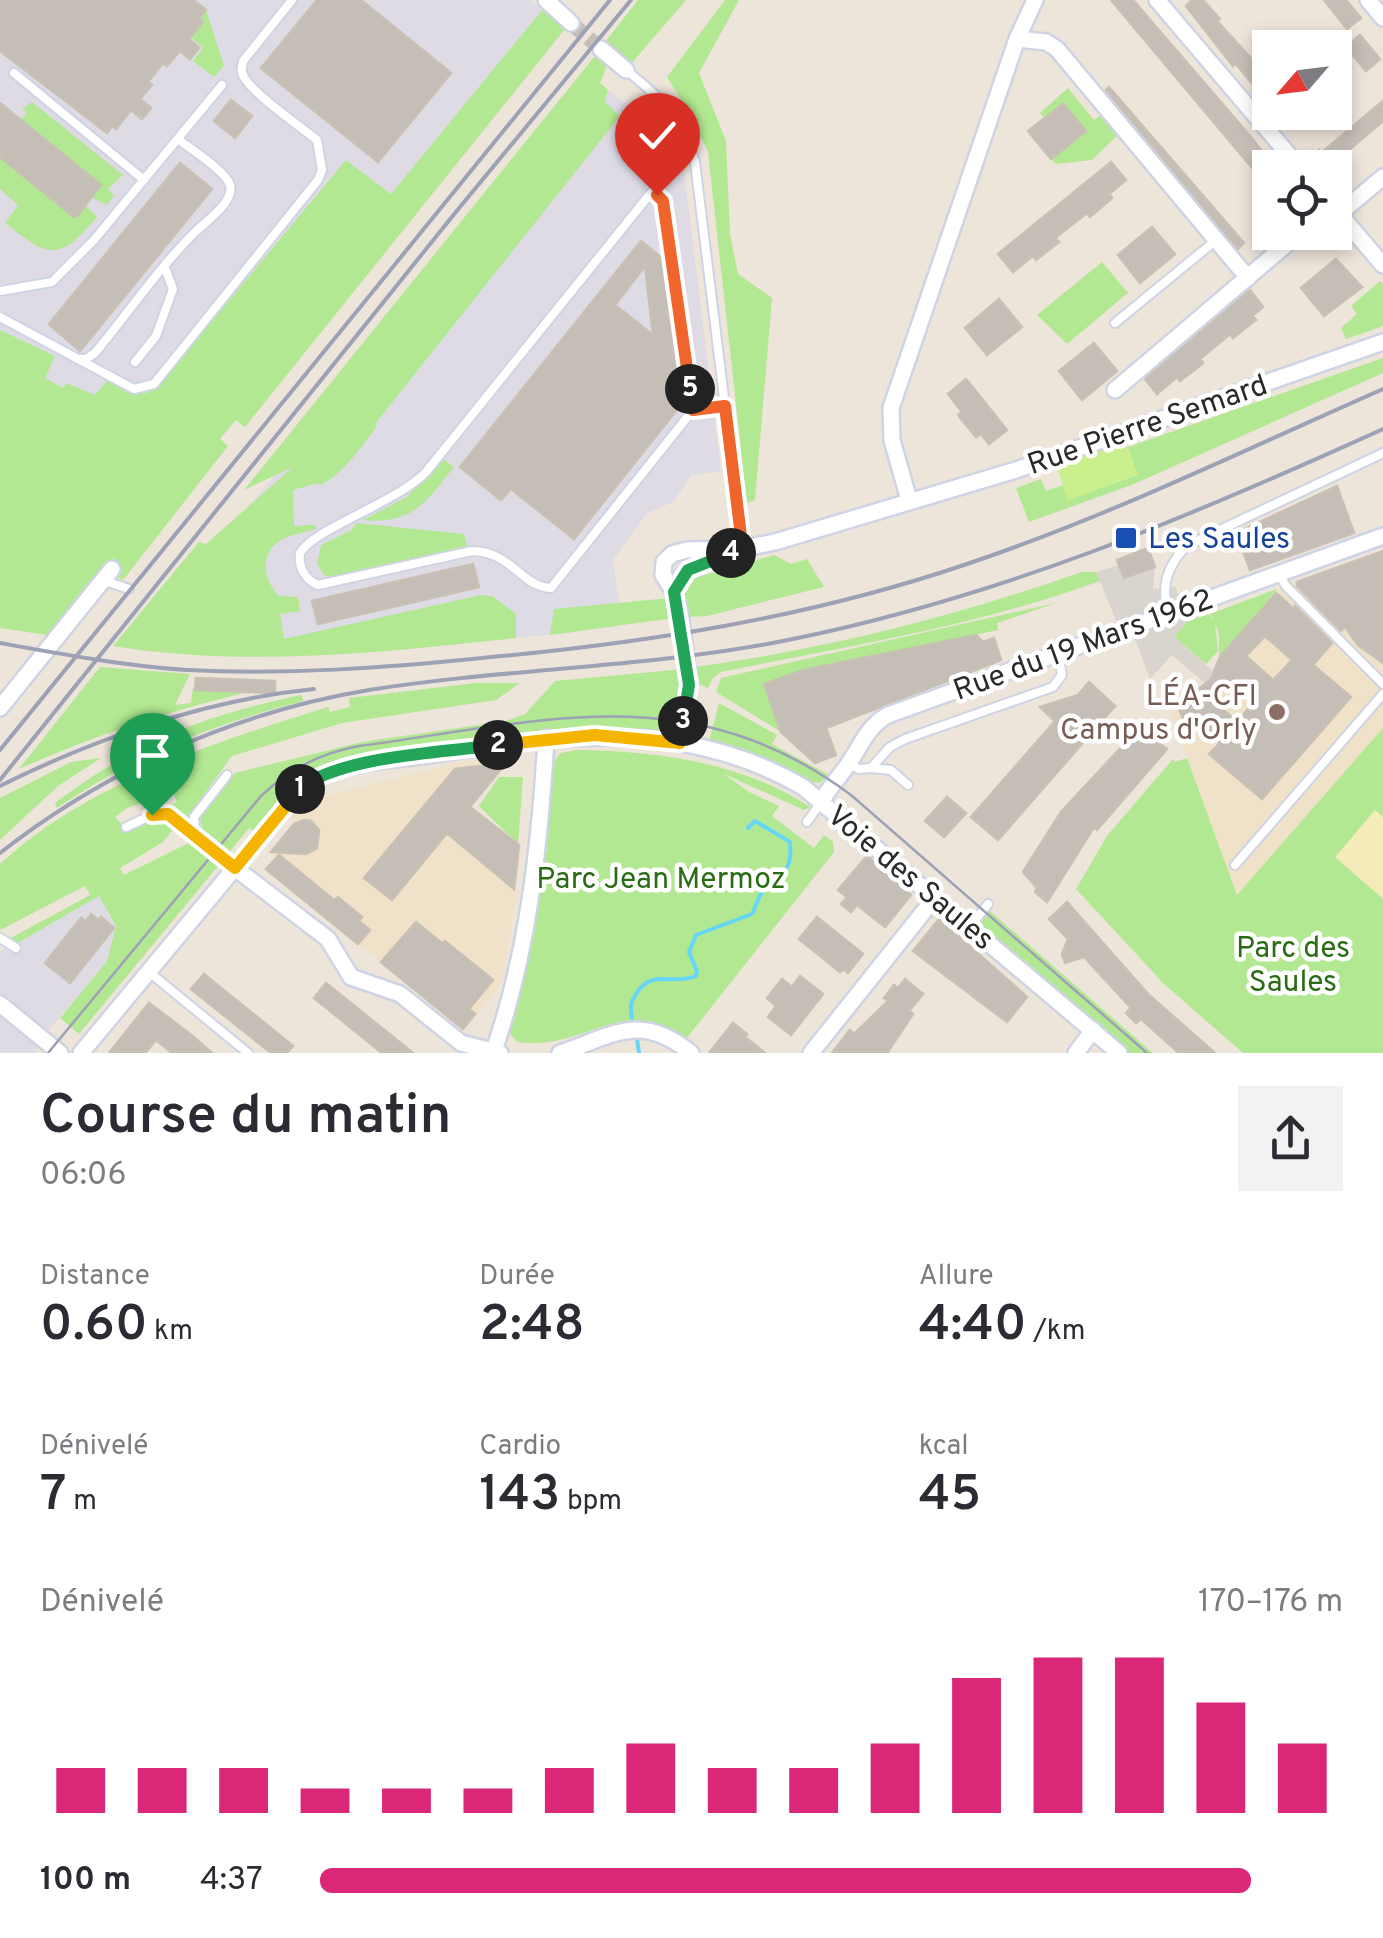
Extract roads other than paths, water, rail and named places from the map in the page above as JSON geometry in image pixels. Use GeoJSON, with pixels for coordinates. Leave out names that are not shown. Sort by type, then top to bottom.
{"type":"FeatureCollection","features":[{"type":"Feature","properties":{"kind":"street"},"geometry":{"type":"LineString","coordinates":[[546,0],[572,23]]}},
{"type":"Feature","properties":{"kind":"street"},"geometry":{"type":"LineString","coordinates":[[910,500],[892,440],[891,408],[1016,39],[1035,0]]}},
{"type":"Feature","properties":{"kind":"street"},"geometry":{"type":"LineString","coordinates":[[1157,0],[1285,150]]}},
{"type":"Feature","properties":{"kind":"street"},"geometry":{"type":"LineString","coordinates":[[1368,0],[1383,18]]}},
{"type":"Feature","properties":{"kind":"street"},"geometry":{"type":"LineString","coordinates":[[1016,39],[1046,42],[1057,49],[1248,278]]}},
{"type":"Feature","properties":{"kind":"street"},"geometry":{"type":"LineString","coordinates":[[601,49],[626,70]]}},
{"type":"Feature","properties":{"kind":"street"},"geometry":{"type":"LineString","coordinates":[[1352,200],[1383,176]]}},
{"type":"Feature","properties":{"kind":"street"},"geometry":{"type":"LineString","coordinates":[[1352,229],[1383,265]]}},
{"type":"Feature","properties":{"kind":"street"},"geometry":{"type":"LineString","coordinates":[[1115,390],[1280,250]]}},
{"type":"Feature","properties":{"kind":"street","name":"Rue Pierre Semard"},"geometry":{"type":"LineString","coordinates":[[680,743],[689,685],[674,592],[688,570],[738,549],[762,546],[1016,470],[1383,342]]}},
{"type":"Feature","properties":{"kind":"street","name":"Rue du 19 Mars 1962"},"geometry":{"type":"LineString","coordinates":[[822,801],[870,728],[888,715],[1383,536]]}},
{"type":"Feature","properties":{"kind":"street"},"geometry":{"type":"LineString","coordinates":[[0,708],[108,574]]}},
{"type":"Feature","properties":{"kind":"street","name":"Voie des Saules"},"geometry":{"type":"LineString","coordinates":[[235,868],[298,792],[316,778],[349,767],[546,738],[595,735],[680,743],[758,765],[822,801],[933,900],[1020,966],[1119,1053]]}},
{"type":"Feature","properties":{"kind":"street"},"geometry":{"type":"LineString","coordinates":[[81,1053],[235,868],[328,940],[352,977],[386,986],[455,1039],[496,1053],[536,860],[546,738]]}},
{"type":"Feature","properties":{"kind":"street"},"geometry":{"type":"LineString","coordinates":[[811,1053],[933,900]]}},
{"type":"Feature","properties":{"kind":"street"},"geometry":{"type":"LineString","coordinates":[[0,1004],[60,1053]]}},
{"type":"Feature","properties":{"kind":"street"},"geometry":{"type":"LineString","coordinates":[[560,1053],[622,1031],[648,1030],[666,1034],[688,1050]]}},
{"type":"Feature","properties":{"kind":"street"},"geometry":{"type":"LineString","coordinates":[[1076,1053],[1093,1030]]}},
{"type":"Feature","properties":{"kind":"lane"},"geometry":{"type":"LineString","coordinates":[[0,318],[134,389],[154,384],[318,180],[322,170],[318,140],[255,89],[244,78],[241,68],[292,0]]}},
{"type":"Feature","properties":{"kind":"lane"},"geometry":{"type":"LineString","coordinates":[[626,70],[669,106],[696,162],[741,536],[738,549]]}},
{"type":"Feature","properties":{"kind":"lane"},"geometry":{"type":"LineString","coordinates":[[14,73],[144,180]]}},
{"type":"Feature","properties":{"kind":"lane"},"geometry":{"type":"LineString","coordinates":[[0,291],[52,282],[94,240],[222,85]]}},
{"type":"Feature","properties":{"kind":"lane"},"geometry":{"type":"LineString","coordinates":[[78,359],[96,353],[231,191],[230,182],[220,172],[178,139]]}},
{"type":"Feature","properties":{"kind":"lane"},"geometry":{"type":"LineString","coordinates":[[693,410],[663,201],[650,194],[426,472],[406,492],[312,540],[302,548],[300,566],[306,577],[318,585],[472,550],[486,551],[500,556],[540,587],[551,588],[693,410],[725,406]]}},
{"type":"Feature","properties":{"kind":"lane"},"geometry":{"type":"LineString","coordinates":[[1115,323],[1215,241]]}},
{"type":"Feature","properties":{"kind":"lane"},"geometry":{"type":"LineString","coordinates":[[136,362],[156,336],[173,290],[165,268]]}},
{"type":"Feature","properties":{"kind":"lane"},"geometry":{"type":"LineString","coordinates":[[1169,614],[1164,594],[1168,570],[1186,546],[1383,453]]}},
{"type":"Feature","properties":{"kind":"lane"},"geometry":{"type":"LineString","coordinates":[[108,574],[129,589]]}},
{"type":"Feature","properties":{"kind":"lane"},"geometry":{"type":"LineString","coordinates":[[1278,574],[1383,684]]}},
{"type":"Feature","properties":{"kind":"lane"},"geometry":{"type":"LineString","coordinates":[[871,768],[890,747],[905,739],[1053,687],[1062,675],[1058,654]]}},
{"type":"Feature","properties":{"kind":"lane"},"geometry":{"type":"LineString","coordinates":[[1235,865],[1383,694]]}},
{"type":"Feature","properties":{"kind":"lane"},"geometry":{"type":"LineString","coordinates":[[849,764],[859,769],[891,770],[908,785]]}},
{"type":"Feature","properties":{"kind":"lane"},"geometry":{"type":"LineString","coordinates":[[196,837],[194,817],[226,775]]}},
{"type":"Feature","properties":{"kind":"lane"},"geometry":{"type":"LineString","coordinates":[[807,822],[822,801]]}},
{"type":"Feature","properties":{"kind":"lane"},"geometry":{"type":"LineString","coordinates":[[126,827],[162,812],[235,868]]}},
{"type":"Feature","properties":{"kind":"lane"},"geometry":{"type":"LineString","coordinates":[[968,929],[988,904]]}},
{"type":"Feature","properties":{"kind":"lane"},"geometry":{"type":"LineString","coordinates":[[0,938],[16,948]]}},
{"type":"Feature","properties":{"kind":"lane"},"geometry":{"type":"LineString","coordinates":[[149,972],[248,1053]]}},
{"type":"Feature","properties":{"kind":"waterway"},"geometry":{"type":"LineString","coordinates":[[632,1018],[632,1003],[642,986],[656,980],[696,976],[689,952],[696,935],[752,914],[763,891],[787,867],[790,842],[755,821],[748,828]]}},
{"type":"Feature","properties":{"kind":"waterway"},"geometry":{"type":"LineString","coordinates":[[637,1039],[639,1053]]}},
{"type":"Feature","properties":{"kind":"tunnel"},"geometry":{"type":"LineString","coordinates":[[571,23],[601,49]]}},
{"type":"Feature","properties":{"kind":"tram line"},"geometry":{"type":"LineString","coordinates":[[48,1053],[261,796],[294,770],[331,753],[359,746],[552,719],[613,716],[673,720],[732,733],[791,757],[851,795],[1147,1053]]}},
{"type":"Feature","properties":{"kind":"railway"},"geometry":{"type":"LineString","coordinates":[[0,750],[610,0]]}},
{"type":"Feature","properties":{"kind":"railway"},"geometry":{"type":"LineString","coordinates":[[0,780],[631,0]]}},
{"type":"Feature","properties":{"kind":"railway"},"geometry":{"type":"LineString","coordinates":[[0,643],[164,668],[298,671],[543,652],[726,626],[905,584],[1018,546],[1175,482],[1383,389]]}},
{"type":"Feature","properties":{"kind":"railway"},"geometry":{"type":"LineString","coordinates":[[0,853],[41,823],[128,771],[221,729],[270,713],[369,690],[683,657],[867,622],[1092,552],[1383,429]]}},
{"type":"Feature","properties":{"kind":"railway"},"geometry":{"type":"LineString","coordinates":[[0,786],[74,752],[152,724],[233,702],[314,689]]}},
{"type":"Feature","properties":{"kind":"place","name":"Les Saules"},"geometry":{"type":"Point","coordinates":[1126,538]}},
{"type":"Feature","properties":{"kind":"place","name":"LÉA-CFI Campus d'Orly"},"geometry":{"type":"Point","coordinates":[1277,712]}},
{"type":"Feature","properties":{"kind":"park label","name":"Parc Jean Mermoz"},"geometry":{"type":"Point","coordinates":[661,878]}},
{"type":"Feature","properties":{"kind":"park label","name":"Parc des Saules"},"geometry":{"type":"Point","coordinates":[1293,964]}}]}
